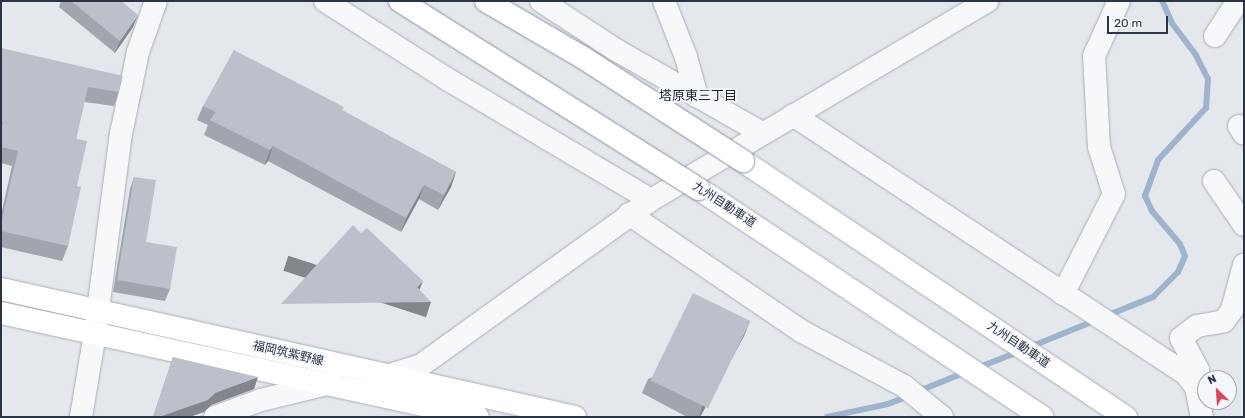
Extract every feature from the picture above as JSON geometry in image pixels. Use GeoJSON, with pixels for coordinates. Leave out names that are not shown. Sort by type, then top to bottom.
{"type":"FeatureCollection","features":[{"type":"Feature","properties":{"kind":"main road","name":"九州自動車道"},"geometry":{"type":"LineString","coordinates":[[400,1],[699,189],[1042,417]]}},
{"type":"Feature","properties":{"kind":"main road","name":"九州自動車道"},"geometry":{"type":"LineString","coordinates":[[486,1],[582,57],[742,161],[1126,417]]}},
{"type":"Feature","properties":{"kind":"main road","name":"福岡筑紫野線"},"geometry":{"type":"LineString","coordinates":[[1,289],[386,377],[575,417]]}},
{"type":"Feature","properties":{"kind":"main road","name":"福岡筑紫野線"},"geometry":{"type":"LineString","coordinates":[[1,313],[321,384],[478,417]]}},
{"type":"Feature","properties":{"kind":"street"},"geometry":{"type":"LineString","coordinates":[[82,417],[95,333],[121,134],[138,52],[156,1]]}},
{"type":"Feature","properties":{"kind":"street"},"geometry":{"type":"LineString","coordinates":[[325,1],[448,79],[651,200]]}},
{"type":"Feature","properties":{"kind":"street"},"geometry":{"type":"LineString","coordinates":[[541,1],[616,50],[762,133]]}},
{"type":"Feature","properties":{"kind":"street"},"geometry":{"type":"LineString","coordinates":[[664,1],[686,57],[697,97]]}},
{"type":"Feature","properties":{"kind":"street"},"geometry":{"type":"LineString","coordinates":[[215,417],[261,400],[321,384],[386,377],[420,366],[629,214],[762,133],[988,1]]}},
{"type":"Feature","properties":{"kind":"street"},"geometry":{"type":"LineString","coordinates":[[1063,294],[1114,194],[1099,147],[1094,56],[1119,1]]}},
{"type":"Feature","properties":{"kind":"street"},"geometry":{"type":"LineString","coordinates":[[1215,36],[1238,1]]}},
{"type":"Feature","properties":{"kind":"street"},"geometry":{"type":"LineString","coordinates":[[793,115],[1185,373],[1196,387]]}},
{"type":"Feature","properties":{"kind":"street"},"geometry":{"type":"LineString","coordinates":[[1214,181],[1244,225]]}},
{"type":"Feature","properties":{"kind":"street"},"geometry":{"type":"LineString","coordinates":[[629,214],[801,331],[904,386],[942,417]]}},
{"type":"Feature","properties":{"kind":"street"},"geometry":{"type":"LineString","coordinates":[[1202,417],[1196,387],[1198,370],[1181,338],[1197,326],[1224,321],[1232,310],[1244,265]]}},
{"type":"Feature","properties":{"kind":"building"},"geometry":{"type":"Polygon","coordinates":[[[71,1],[121,1],[138,15],[120,41],[71,1]]]}},
{"type":"Feature","properties":{"kind":"building"},"geometry":{"type":"Polygon","coordinates":[[[1,48],[123,76],[119,92],[88,87],[76,139],[87,141],[77,186],[81,187],[68,246],[1,231],[1,223],[18,151],[1,147],[1,131],[3,122],[1,121],[1,48]]]}},
{"type":"Feature","properties":{"kind":"building"},"geometry":{"type":"Polygon","coordinates":[[[234,50],[344,107],[342,110],[456,172],[444,195],[424,185],[406,218],[273,146],[270,150],[210,120],[216,112],[203,106],[234,50]]]}},
{"type":"Feature","properties":{"kind":"building"},"geometry":{"type":"Polygon","coordinates":[[[134,177],[156,180],[146,242],[177,247],[170,289],[117,280],[134,177]]]}},
{"type":"Feature","properties":{"kind":"building"},"geometry":{"type":"Polygon","coordinates":[[[353,225],[361,233],[367,228],[423,281],[417,287],[431,302],[281,304],[353,225]]]}},
{"type":"Feature","properties":{"kind":"building"},"geometry":{"type":"Polygon","coordinates":[[[693,293],[751,321],[708,408],[650,380],[693,293]]]}},
{"type":"Feature","properties":{"kind":"building"},"geometry":{"type":"Polygon","coordinates":[[[173,357],[258,377],[215,393],[208,400],[159,417],[153,417],[173,357]]]}},
{"type":"Feature","properties":{"kind":"waterway"},"geometry":{"type":"LineString","coordinates":[[1106,316],[1153,297],[1178,272],[1185,256],[1180,244],[1152,211],[1145,196],[1158,160],[1206,108],[1208,79],[1196,55],[1172,23],[1162,1]]}},
{"type":"Feature","properties":{"kind":"waterway"},"geometry":{"type":"LineString","coordinates":[[1030,347],[1096,320]]}},
{"type":"Feature","properties":{"kind":"waterway"},"geometry":{"type":"LineString","coordinates":[[977,368],[1018,352]]}},
{"type":"Feature","properties":{"kind":"waterway"},"geometry":{"type":"LineString","coordinates":[[919,391],[966,372]]}},
{"type":"Feature","properties":{"kind":"waterway"},"geometry":{"type":"LineString","coordinates":[[827,417],[888,404],[909,396]]}},
{"type":"Feature","properties":{"kind":"district","name":"塔原東三丁目"},"geometry":{"type":"Point","coordinates":[698,96]}}]}
